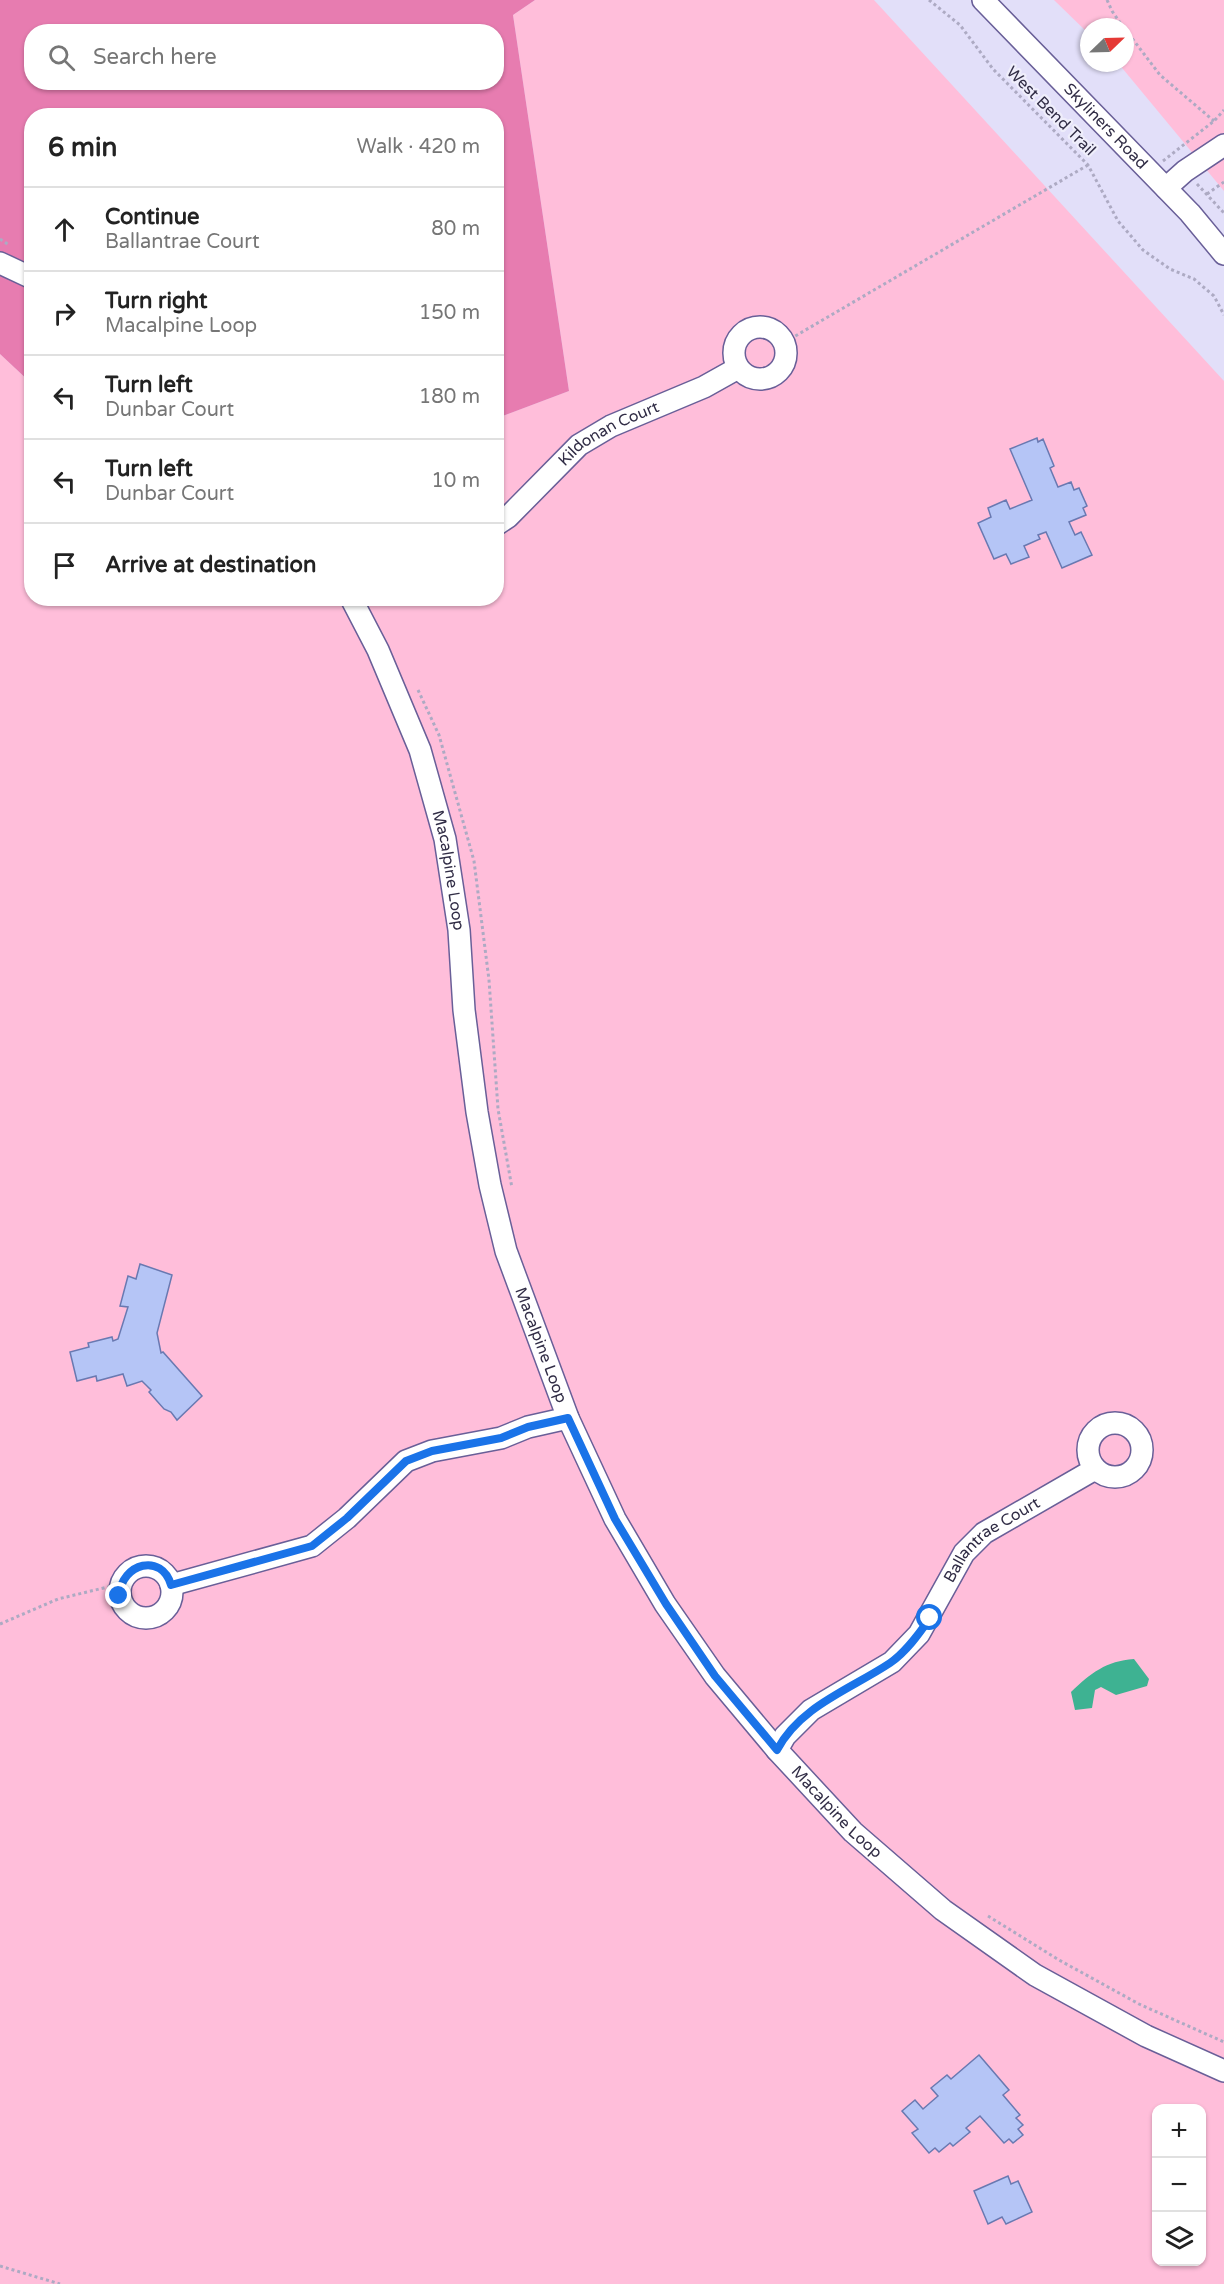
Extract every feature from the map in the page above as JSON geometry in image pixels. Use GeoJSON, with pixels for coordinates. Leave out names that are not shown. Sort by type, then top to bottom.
{"type":"FeatureCollection","features":[{"type":"Feature","properties":{"kind":"street","name":"Skyliners Road"},"geometry":{"type":"LineString","coordinates":[[983,0],[1190,213],[1224,254]]}},
{"type":"Feature","properties":{"kind":"street"},"geometry":{"type":"LineString","coordinates":[[1166,188],[1185,171],[1224,145]]}},
{"type":"Feature","properties":{"kind":"street"},"geometry":{"type":"LineString","coordinates":[[0,263],[24,274]]}},
{"type":"Feature","properties":{"kind":"street"},"geometry":{"type":"LineString","coordinates":[[759,326],[769,327],[785,342],[786,361],[771,377],[759,380],[749,377],[738,368],[734,357],[735,344],[740,335],[748,329],[759,326]]}},
{"type":"Feature","properties":{"kind":"street","name":"Kildonan Court"},"geometry":{"type":"LineString","coordinates":[[504,520],[579,445],[610,426],[704,387],[738,368]]}},
{"type":"Feature","properties":{"kind":"street","name":"Macalpine Loop"},"geometry":{"type":"LineString","coordinates":[[355,606],[378,650],[420,750],[445,839],[459,930],[464,1010],[477,1112],[490,1185],[506,1251],[568,1418],[615,1519],[666,1604],[715,1676],[777,1750],[853,1832],[943,1910],[1035,1975],[1146,2036],[1224,2071]]}},
{"type":"Feature","properties":{"kind":"street"},"geometry":{"type":"LineString","coordinates":[[171,1585],[312,1546],[347,1518],[406,1461],[432,1451],[501,1438],[528,1427],[568,1418]]}},
{"type":"Feature","properties":{"kind":"street","name":"Ballantrae Court"},"geometry":{"type":"LineString","coordinates":[[777,1750],[784,1736],[811,1710],[892,1662],[919,1634],[964,1553],[984,1533],[1095,1468]]}},
{"type":"Feature","properties":{"kind":"street"},"geometry":{"type":"LineString","coordinates":[[155,1567],[165,1573],[171,1585],[171,1600],[165,1611],[157,1617],[145,1619],[134,1616],[124,1608],[119,1596],[120,1584],[126,1574],[134,1568],[155,1567]]}},
{"type":"Feature","properties":{"kind":"path","name":"West Bend Trail"},"geometry":{"type":"LineString","coordinates":[[929,0],[960,25],[993,69],[1088,165],[1118,221],[1143,250],[1170,269],[1194,279],[1214,296],[1224,315]]}},
{"type":"Feature","properties":{"kind":"path"},"geometry":{"type":"LineString","coordinates":[[1107,0],[1117,18]]}},
{"type":"Feature","properties":{"kind":"path"},"geometry":{"type":"LineString","coordinates":[[1134,41],[1160,75],[1214,120]]}},
{"type":"Feature","properties":{"kind":"path"},"geometry":{"type":"LineString","coordinates":[[1149,172],[1224,110]]}},
{"type":"Feature","properties":{"kind":"path"},"geometry":{"type":"LineString","coordinates":[[785,342],[1088,165]]}},
{"type":"Feature","properties":{"kind":"path"},"geometry":{"type":"LineString","coordinates":[[1190,213],[1207,195],[1224,182]]}},
{"type":"Feature","properties":{"kind":"path"},"geometry":{"type":"LineString","coordinates":[[415,684],[439,735],[474,861],[489,980],[498,1109],[513,1191]]}},
{"type":"Feature","properties":{"kind":"path"},"geometry":{"type":"LineString","coordinates":[[0,1624],[58,1599],[120,1584]]}},
{"type":"Feature","properties":{"kind":"path"},"geometry":{"type":"LineString","coordinates":[[983,1913],[1059,1960],[1139,2004],[1224,2042]]}},
{"type":"Feature","properties":{"kind":"path"},"geometry":{"type":"LineString","coordinates":[[0,2266],[60,2284]]}},
{"type":"Feature","properties":{"kind":"shaded area"},"geometry":{"type":"Polygon","coordinates":[[[0,0],[535,0],[513,15],[569,391],[504,415],[504,108],[24,108],[24,376],[0,354],[0,0]]]}},
{"type":"Feature","properties":{"kind":"shaded area"},"geometry":{"type":"Polygon","coordinates":[[[535,0],[874,0],[1224,381],[1224,2284],[0,2284],[0,354],[24,376],[24,606],[504,606],[504,415],[569,391],[513,15],[535,0]]]}},
{"type":"Feature","properties":{"kind":"shaded area"},"geometry":{"type":"Polygon","coordinates":[[[1054,0],[1224,0],[1224,191],[1125,72],[1134,72],[1134,18],[1080,18],[1080,25],[1054,0]]]}},
{"type":"Feature","properties":{"kind":"shaded area"},"geometry":{"type":"Polygon","coordinates":[[[1134,1659],[1149,1679],[1147,1686],[1116,1695],[1101,1687],[1095,1690],[1092,1708],[1075,1710],[1071,1692],[1085,1679],[1107,1665],[1134,1659]]]}},
{"type":"Feature","properties":{"kind":"building"},"geometry":{"type":"Polygon","coordinates":[[[1037,438],[1038,442],[1043,439],[1054,466],[1050,468],[1058,487],[1071,482],[1074,490],[1079,488],[1087,506],[1083,508],[1086,515],[1069,522],[1075,535],[1081,532],[1092,555],[1062,568],[1046,532],[1038,535],[1040,539],[1024,546],[1029,557],[1011,564],[1006,554],[994,559],[978,523],[991,517],[988,508],[1006,500],[1010,509],[1032,500],[1010,449],[1037,438]]]}},
{"type":"Feature","properties":{"kind":"building"},"geometry":{"type":"Polygon","coordinates":[[[140,1264],[172,1275],[157,1333],[161,1353],[163,1352],[202,1396],[177,1420],[171,1412],[164,1409],[142,1381],[127,1386],[123,1374],[97,1381],[96,1376],[77,1381],[70,1352],[89,1347],[88,1343],[112,1337],[113,1341],[118,1339],[128,1307],[120,1306],[128,1276],[136,1279],[140,1264]]]}},
{"type":"Feature","properties":{"kind":"building"},"geometry":{"type":"Polygon","coordinates":[[[979,2055],[1009,2090],[1003,2095],[1020,2115],[1016,2118],[1023,2125],[1018,2129],[1023,2135],[1013,2143],[1009,2139],[1004,2143],[980,2116],[966,2128],[970,2132],[953,2146],[950,2143],[939,2152],[935,2148],[929,2153],[912,2133],[918,2129],[902,2111],[915,2100],[923,2109],[938,2096],[931,2088],[947,2075],[951,2079],[979,2055]]]}},
{"type":"Feature","properties":{"kind":"building"},"geometry":{"type":"Polygon","coordinates":[[[1008,2176],[1011,2184],[1018,2181],[1032,2212],[1006,2224],[1002,2217],[988,2224],[974,2191],[1008,2176]]]}},
{"type":"Feature","properties":{"kind":"route"},"geometry":{"type":"LineString","coordinates":[[119,1596],[120,1584],[126,1574],[134,1568],[155,1567],[165,1573],[171,1585],[312,1546],[347,1518],[406,1461],[432,1451],[501,1438],[528,1427],[568,1418],[615,1519],[666,1604],[715,1676],[777,1750],[784,1736],[811,1710],[892,1662],[919,1634],[930,1618]]}}]}
